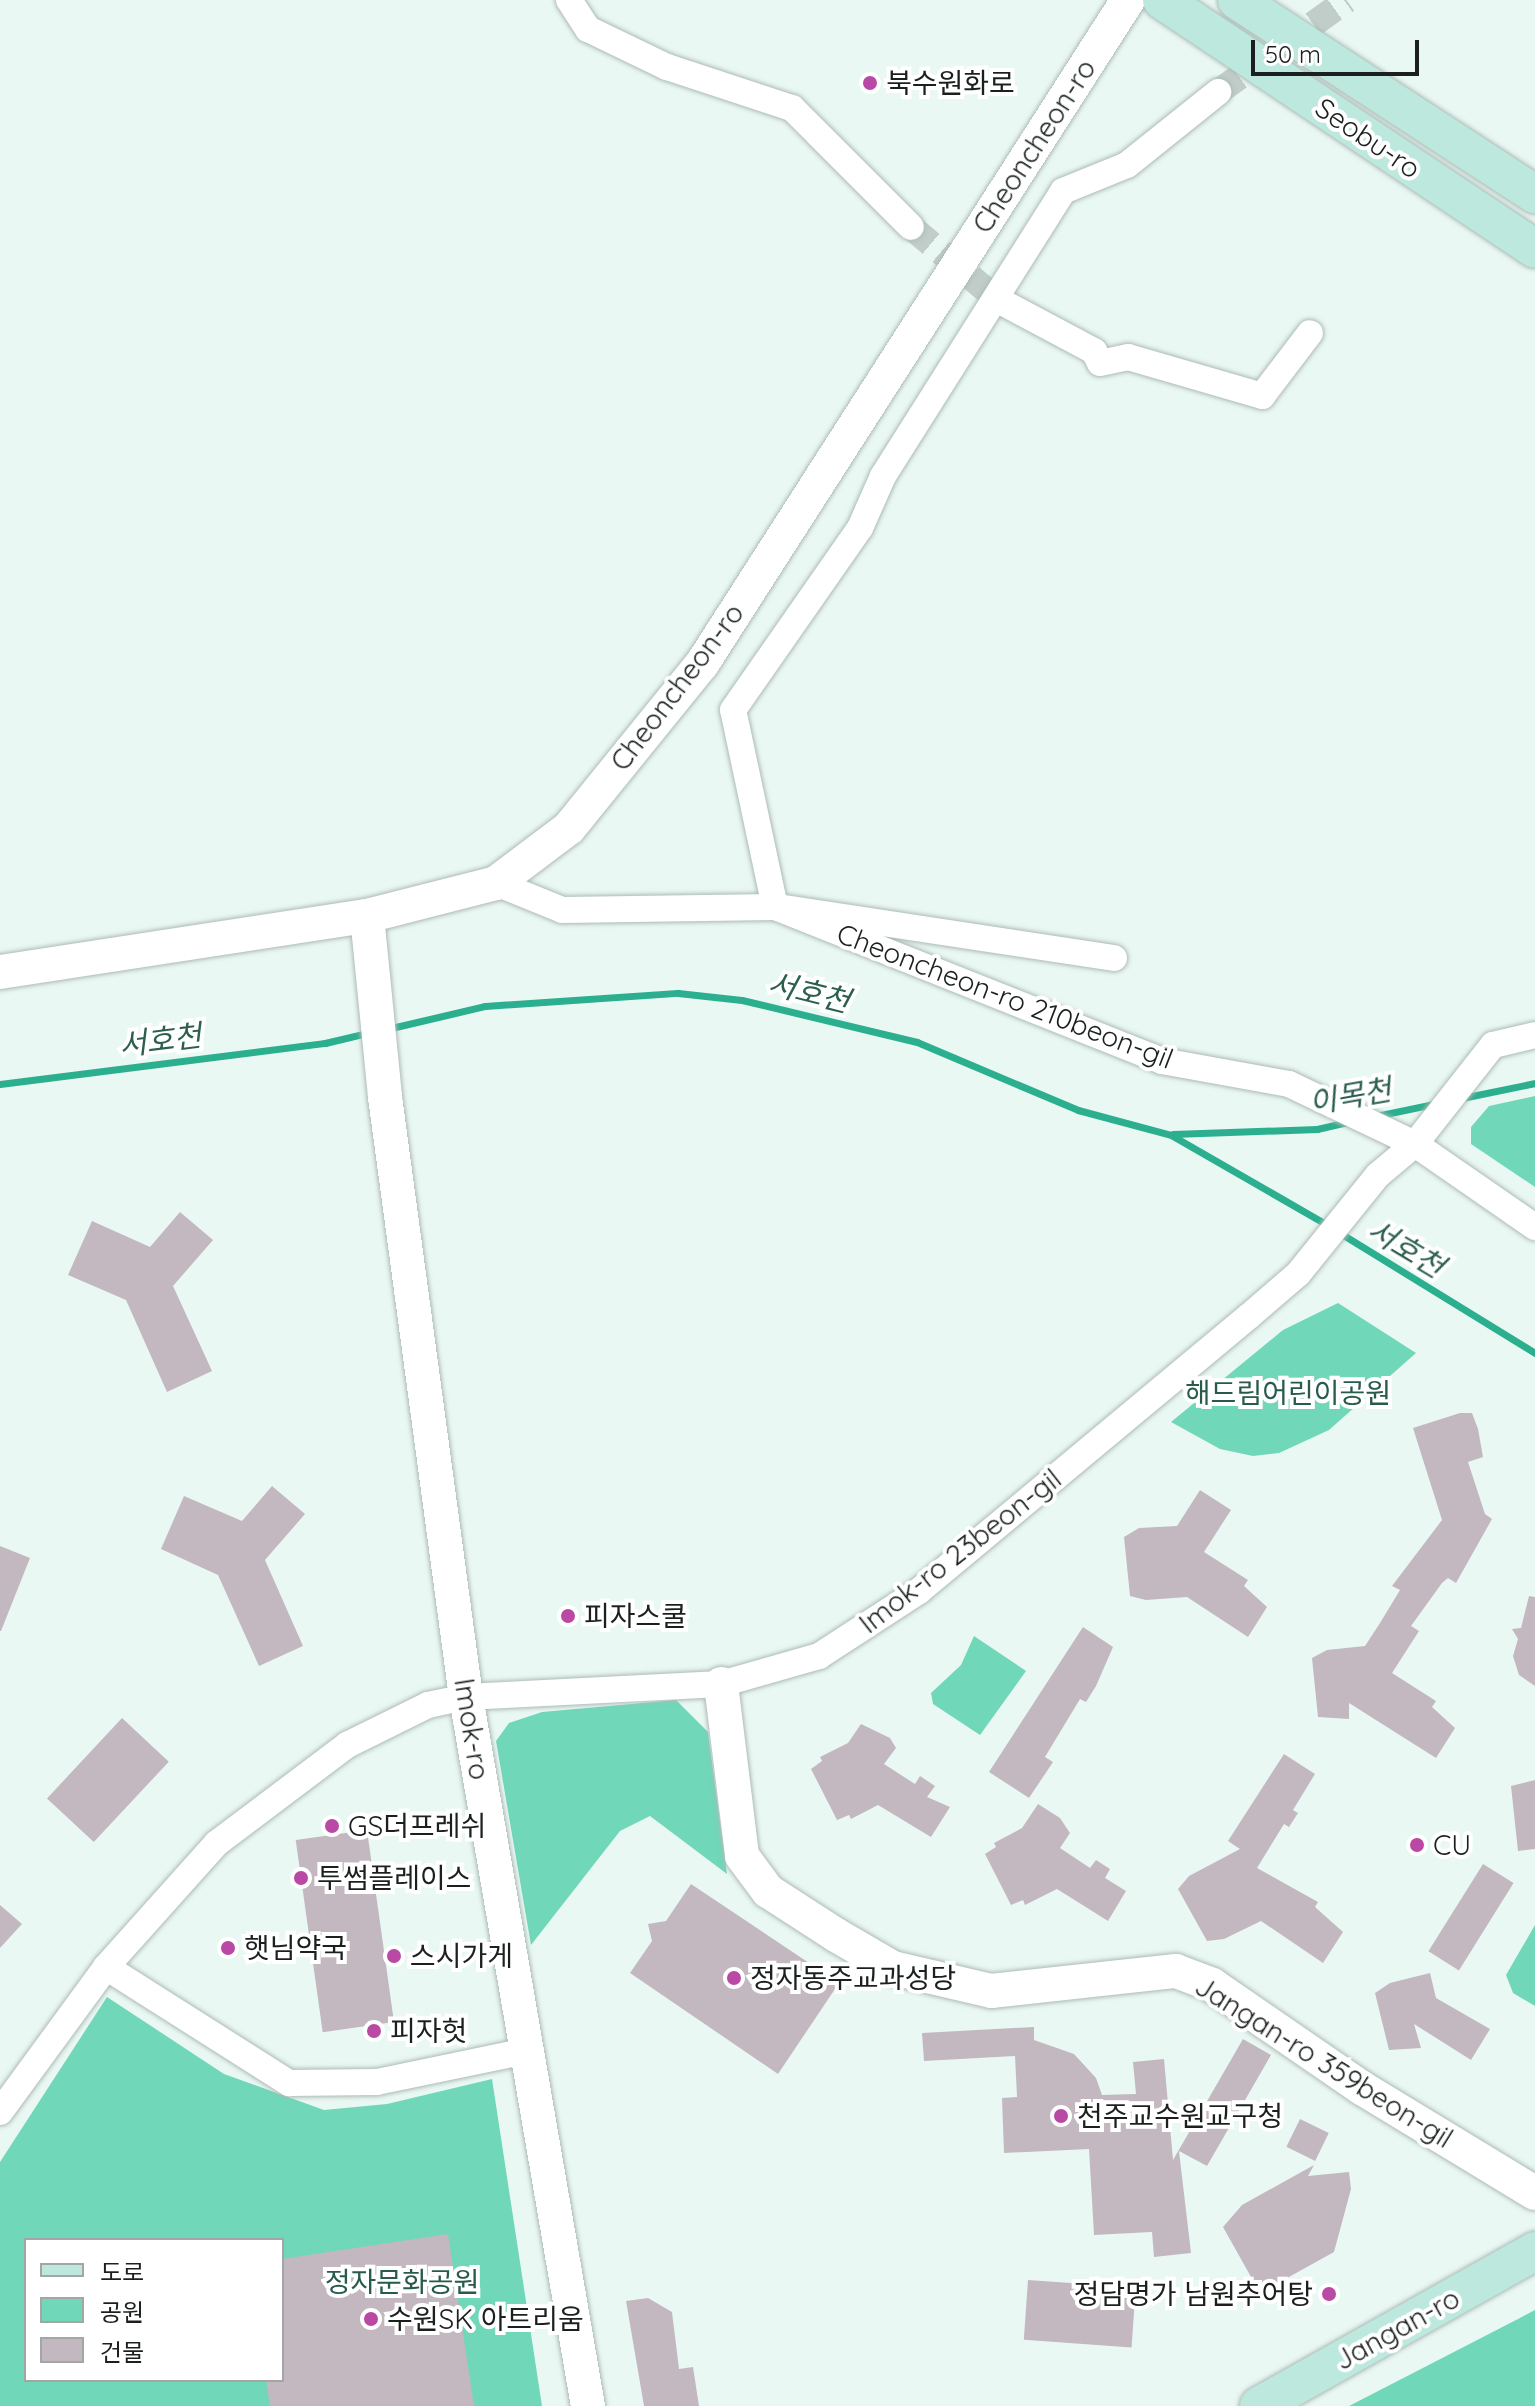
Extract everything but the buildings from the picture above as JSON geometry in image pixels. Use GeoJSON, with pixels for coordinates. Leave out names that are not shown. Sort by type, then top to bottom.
{"type":"FeatureCollection","features":[{"type":"Feature","properties":{"kind":"main road","name":"Seobu-ro"},"geometry":{"type":"LineString","coordinates":[[1162,0],[1535,249]]}},
{"type":"Feature","properties":{"kind":"main road","name":"Seobu-ro"},"geometry":{"type":"LineString","coordinates":[[1237,0],[1535,194]]}},
{"type":"Feature","properties":{"kind":"main road","name":"Jangan-ro"},"geometry":{"type":"LineString","coordinates":[[1259,2406],[1535,2251]]}},
{"type":"Feature","properties":{"kind":"street"},"geometry":{"type":"LineString","coordinates":[[569,0],[588,29],[667,67],[792,108],[911,227]]}},
{"type":"Feature","properties":{"kind":"street"},"geometry":{"type":"LineString","coordinates":[[588,29],[594,0]]}},
{"type":"Feature","properties":{"kind":"street","name":"Cheoncheon-ro"},"geometry":{"type":"LineString","coordinates":[[0,972],[367,916],[496,883],[569,828],[702,664],[1128,0]]}},
{"type":"Feature","properties":{"kind":"street"},"geometry":{"type":"LineString","coordinates":[[775,907],[733,710],[860,528],[883,476],[998,300],[1063,191],[1127,165],[1218,92]]}},
{"type":"Feature","properties":{"kind":"street"},"geometry":{"type":"LineString","coordinates":[[998,300],[1094,351],[1100,363],[1128,357],[1262,396],[1310,333]]}},
{"type":"Feature","properties":{"kind":"street","name":"Cheoncheon-ro 210beon-gil"},"geometry":{"type":"LineString","coordinates":[[496,883],[562,910],[775,907],[1114,958]]}},
{"type":"Feature","properties":{"kind":"street","name":"Cheoncheon-ro 210beon-gil"},"geometry":{"type":"LineString","coordinates":[[775,907],[1162,1061],[1289,1084],[1415,1144],[1535,1227]]}},
{"type":"Feature","properties":{"kind":"street","name":"Imok-ro"},"geometry":{"type":"LineString","coordinates":[[367,916],[385,1097],[466,1697],[588,2406]]}},
{"type":"Feature","properties":{"kind":"street"},"geometry":{"type":"LineString","coordinates":[[1415,1144],[1493,1045],[1535,1035]]}},
{"type":"Feature","properties":{"kind":"street","name":"Imok-ro 23beon-gil"},"geometry":{"type":"LineString","coordinates":[[0,2112],[106,1967],[217,1843],[335,1754],[428,1705],[466,1697],[721,1684],[819,1656],[919,1591],[1298,1274],[1368,1186],[1415,1144]]}},
{"type":"Feature","properties":{"kind":"street","name":"Jangan-ro 359beon-gil"},"geometry":{"type":"LineString","coordinates":[[721,1684],[742,1856],[768,1891],[836,1935],[893,1968],[991,1991],[1176,1971],[1212,1985],[1362,2088],[1535,2193]]}},
{"type":"Feature","properties":{"kind":"street"},"geometry":{"type":"LineString","coordinates":[[106,1967],[289,2083],[377,2082],[527,2051]]}},
{"type":"Feature","properties":{"kind":"green space"},"geometry":{"type":"Polygon","coordinates":[[[1535,1096],[1535,1187],[1471,1144],[1471,1127],[1489,1106],[1535,1096]]]}},
{"type":"Feature","properties":{"kind":"green space","name":"해드림어린이공원"},"geometry":{"type":"Polygon","coordinates":[[[1338,1303],[1416,1353],[1329,1430],[1279,1453],[1253,1456],[1220,1449],[1171,1422],[1283,1330],[1338,1303]]]}},
{"type":"Feature","properties":{"kind":"green space"},"geometry":{"type":"Polygon","coordinates":[[[974,1636],[1026,1671],[980,1735],[933,1704],[931,1693],[961,1665],[974,1636]]]}},
{"type":"Feature","properties":{"kind":"green space"},"geometry":{"type":"Polygon","coordinates":[[[676,1700],[708,1732],[727,1874],[650,1816],[620,1831],[531,1945],[496,1741],[509,1723],[542,1712],[676,1700]]]}},
{"type":"Feature","properties":{"kind":"green space"},"geometry":{"type":"Polygon","coordinates":[[[1535,1925],[1535,2006],[1513,1993],[1506,1975],[1535,1925]]]}},
{"type":"Feature","properties":{"kind":"green space","name":"정자문화공원"},"geometry":{"type":"Polygon","coordinates":[[[107,1997],[224,2074],[324,2110],[387,2104],[492,2079],[542,2406],[0,2406],[0,2162],[107,1997]]]}},
{"type":"Feature","properties":{"kind":"green space"},"geometry":{"type":"Polygon","coordinates":[[[1535,2310],[1535,2406],[1349,2406],[1518,2319],[1535,2310]]]}},
{"type":"Feature","properties":{"kind":"waterway","name":"서호천"},"geometry":{"type":"LineString","coordinates":[[387,1029],[485,1006],[678,993],[742,1000],[917,1042],[1078,1110],[1171,1135],[1329,1226]]}},
{"type":"Feature","properties":{"kind":"waterway","name":"서호천"},"geometry":{"type":"LineString","coordinates":[[0,1084],[325,1043],[371,1032]]}},
{"type":"Feature","properties":{"kind":"waterway","name":"이목천"},"geometry":{"type":"LineString","coordinates":[[1462,1098],[1535,1083]]}},
{"type":"Feature","properties":{"kind":"waterway","name":"이목천"},"geometry":{"type":"LineString","coordinates":[[1376,1116],[1438,1103]]}},
{"type":"Feature","properties":{"kind":"waterway","name":"이목천"},"geometry":{"type":"LineString","coordinates":[[1173,1134],[1317,1129],[1348,1122]]}},
{"type":"Feature","properties":{"kind":"waterway","name":"서호천"},"geometry":{"type":"LineString","coordinates":[[1340,1233],[1535,1353]]}},
{"type":"Feature","properties":{"kind":"tunnel"},"geometry":{"type":"LineString","coordinates":[[1218,92],[1347,0]]}},
{"type":"Feature","properties":{"kind":"tunnel"},"geometry":{"type":"LineString","coordinates":[[911,227],[998,300]]}},
{"type":"Feature","properties":{"kind":"place","name":"북수원화로"},"geometry":{"type":"Point","coordinates":[870,83]}},
{"type":"Feature","properties":{"kind":"place","name":"피자스쿨"},"geometry":{"type":"Point","coordinates":[568,1616]}},
{"type":"Feature","properties":{"kind":"place","name":"GS더프레쉬"},"geometry":{"type":"Point","coordinates":[332,1826]}},
{"type":"Feature","properties":{"kind":"place","name":"CU"},"geometry":{"type":"Point","coordinates":[1417,1845]}},
{"type":"Feature","properties":{"kind":"place","name":"투썸플레이스"},"geometry":{"type":"Point","coordinates":[301,1878]}},
{"type":"Feature","properties":{"kind":"place","name":"햇님약국"},"geometry":{"type":"Point","coordinates":[228,1948]}},
{"type":"Feature","properties":{"kind":"place","name":"스시가게"},"geometry":{"type":"Point","coordinates":[394,1956]}},
{"type":"Feature","properties":{"kind":"place","name":"정자동주교과성당"},"geometry":{"type":"Point","coordinates":[734,1978]}},
{"type":"Feature","properties":{"kind":"place","name":"피자헛"},"geometry":{"type":"Point","coordinates":[374,2031]}},
{"type":"Feature","properties":{"kind":"place","name":"천주교수원교구청"},"geometry":{"type":"Point","coordinates":[1061,2116]}},
{"type":"Feature","properties":{"kind":"place","name":"정담명가 남원추어탕"},"geometry":{"type":"Point","coordinates":[1329,2294]}},
{"type":"Feature","properties":{"kind":"place","name":"수원SK 아트리움"},"geometry":{"type":"Point","coordinates":[371,2319]}}]}
